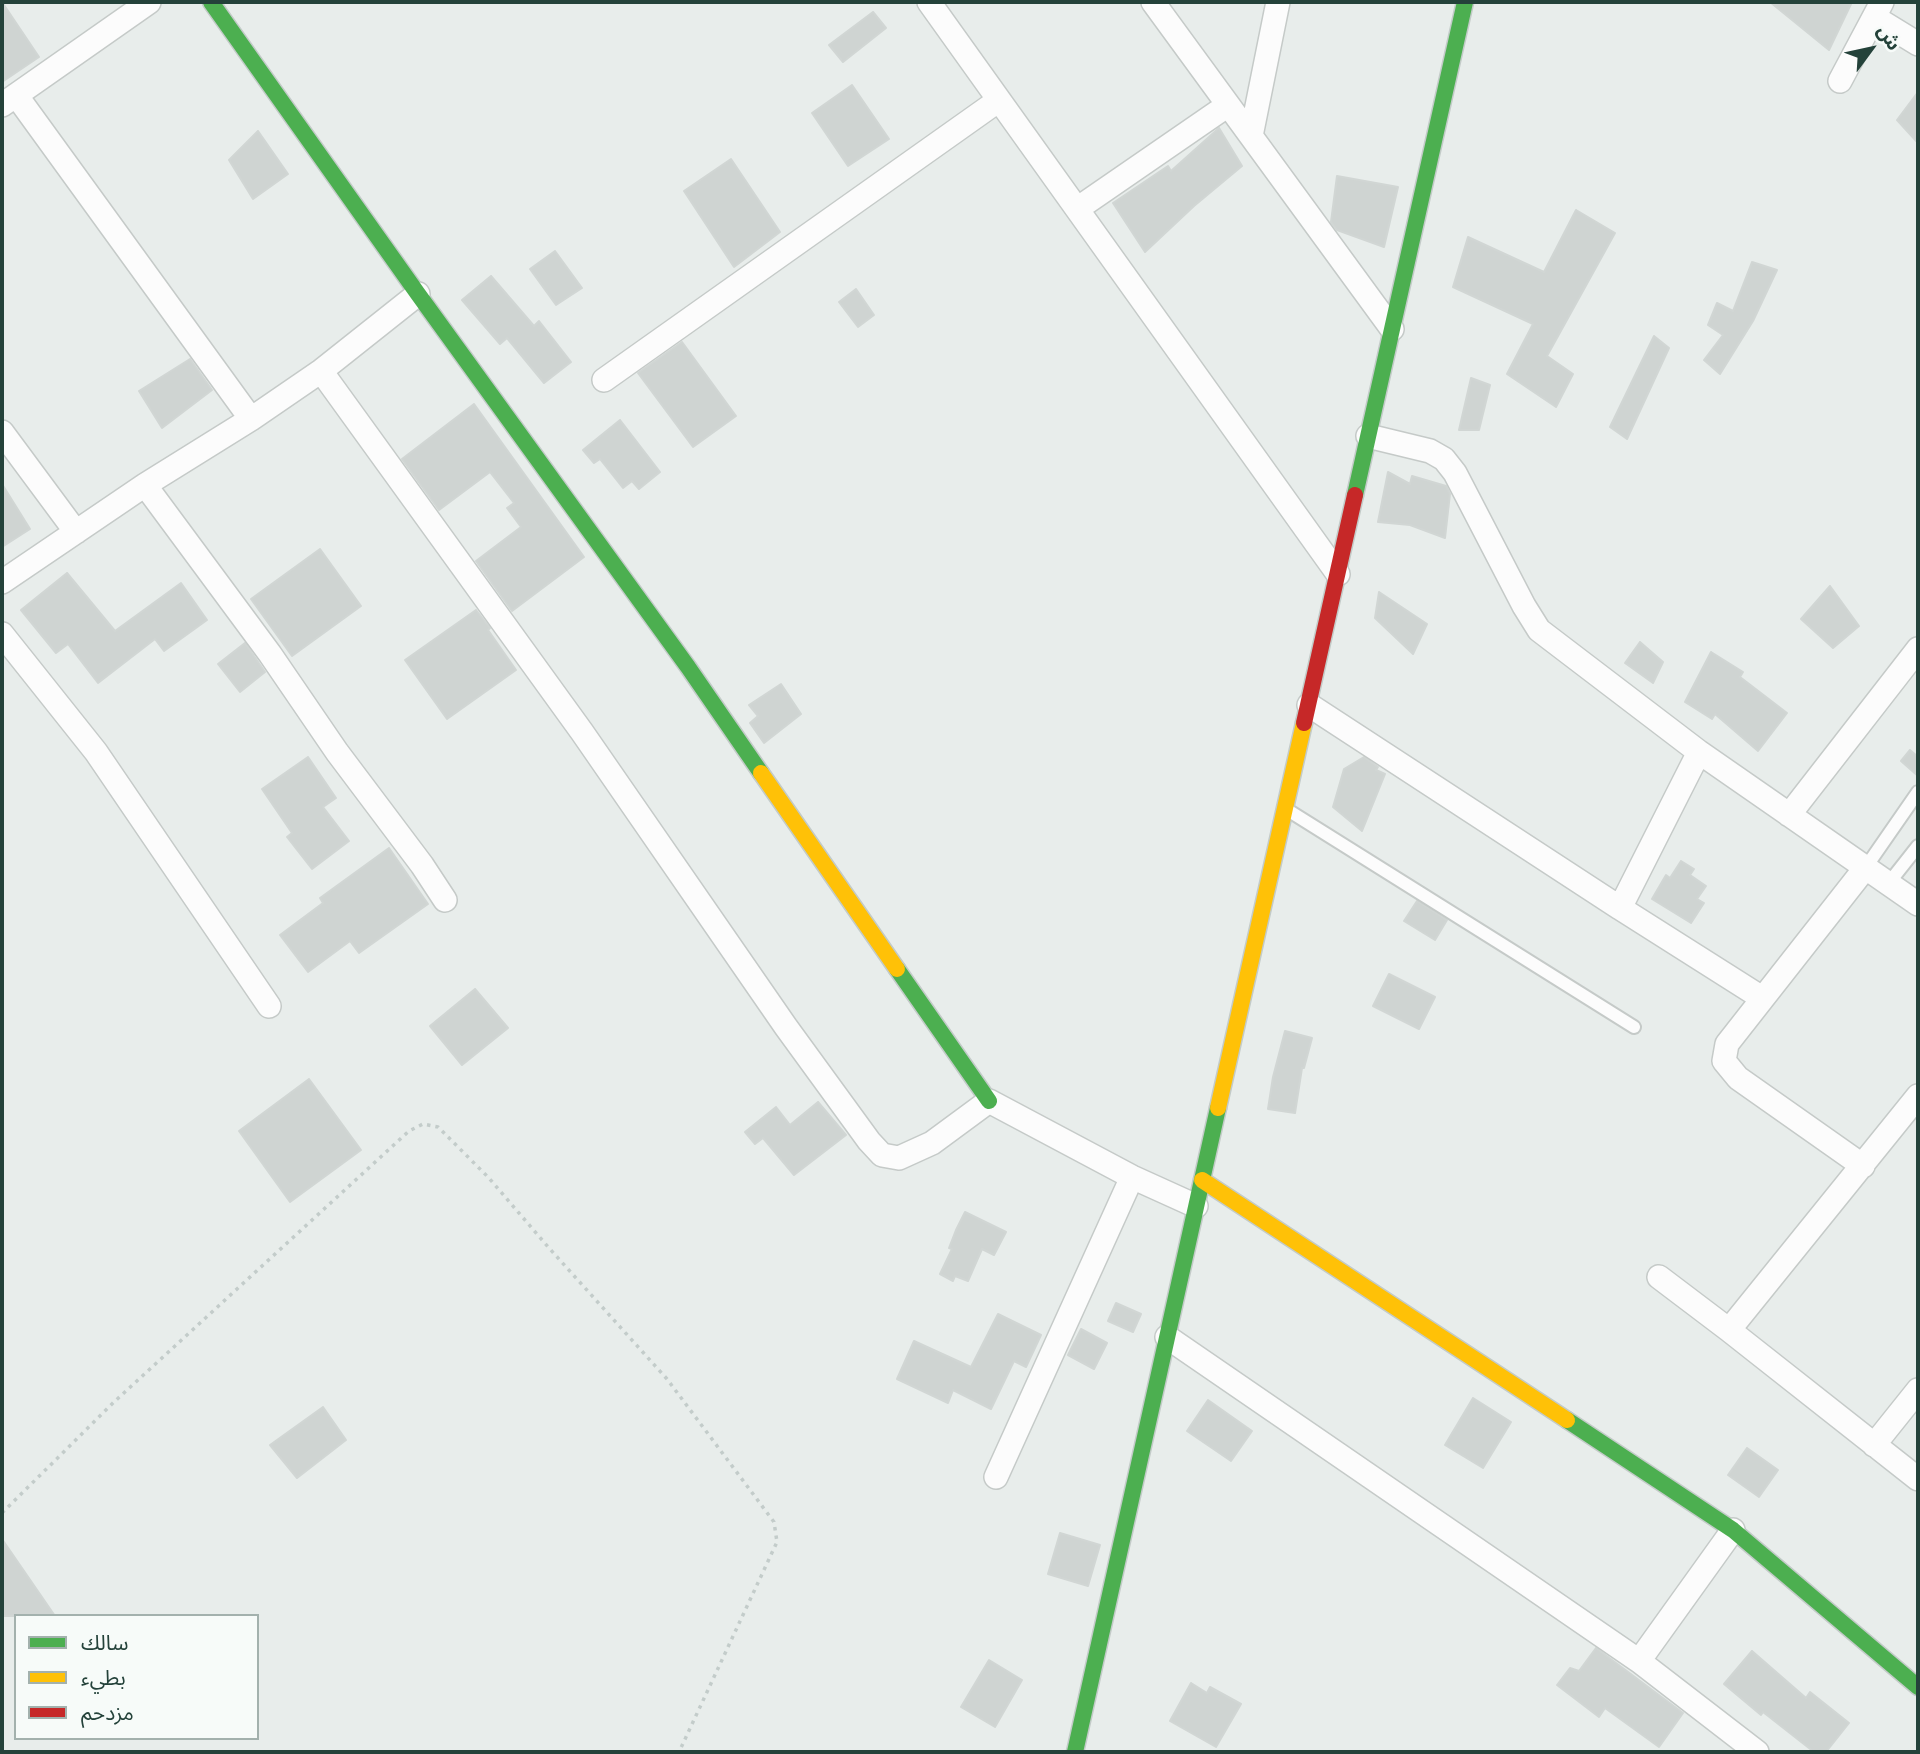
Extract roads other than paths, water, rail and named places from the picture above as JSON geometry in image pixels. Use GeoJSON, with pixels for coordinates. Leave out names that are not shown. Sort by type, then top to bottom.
{"type":"FeatureCollection","features":[{"type":"Feature","properties":{"kind":"street"},"geometry":{"type":"LineString","coordinates":[[149,2],[9,100],[251,419]]}},
{"type":"Feature","properties":{"kind":"street"},"geometry":{"type":"LineString","coordinates":[[211,2],[688,667],[989,1101],[1132,1177],[1196,1206]]}},
{"type":"Feature","properties":{"kind":"street"},"geometry":{"type":"LineString","coordinates":[[929,2],[1338,574]]}},
{"type":"Feature","properties":{"kind":"street"},"geometry":{"type":"LineString","coordinates":[[1153,2],[1392,329]]}},
{"type":"Feature","properties":{"kind":"street"},"geometry":{"type":"LineString","coordinates":[[1251,136],[1279,2]]}},
{"type":"Feature","properties":{"kind":"street"},"geometry":{"type":"LineString","coordinates":[[1077,1751],[1465,2]]}},
{"type":"Feature","properties":{"kind":"street"},"geometry":{"type":"LineString","coordinates":[[1840,81],[1878,9],[1918,44]]}},
{"type":"Feature","properties":{"kind":"street"},"geometry":{"type":"LineString","coordinates":[[604,380],[999,100]]}},
{"type":"Feature","properties":{"kind":"street"},"geometry":{"type":"LineString","coordinates":[[1077,209],[1228,105]]}},
{"type":"Feature","properties":{"kind":"street"},"geometry":{"type":"LineString","coordinates":[[2,582],[321,371],[418,294]]}},
{"type":"Feature","properties":{"kind":"street"},"geometry":{"type":"LineString","coordinates":[[321,371],[582,732],[786,1027],[869,1141],[882,1155],[899,1158],[932,1143],[989,1101]]}},
{"type":"Feature","properties":{"kind":"street"},"geometry":{"type":"LineString","coordinates":[[2,432],[76,532]]}},
{"type":"Feature","properties":{"kind":"street"},"geometry":{"type":"LineString","coordinates":[[1368,436],[1430,451],[1444,459],[1455,473],[1539,630],[1699,752],[1918,904]]}},
{"type":"Feature","properties":{"kind":"street"},"geometry":{"type":"LineString","coordinates":[[145,485],[270,654],[337,752],[445,900]]}},
{"type":"Feature","properties":{"kind":"street"},"geometry":{"type":"LineString","coordinates":[[2,634],[96,752],[269,1006]]}},
{"type":"Feature","properties":{"kind":"street"},"geometry":{"type":"LineString","coordinates":[[1789,815],[1918,649]]}},
{"type":"Feature","properties":{"kind":"street"},"geometry":{"type":"LineString","coordinates":[[1309,705],[1762,998]]}},
{"type":"Feature","properties":{"kind":"street"},"geometry":{"type":"LineString","coordinates":[[1620,908],[1699,752]]}},
{"type":"Feature","properties":{"kind":"street"},"geometry":{"type":"LineString","coordinates":[[1863,1166],[1738,1078],[1724,1061],[1727,1044],[1866,867]]}},
{"type":"Feature","properties":{"kind":"street"},"geometry":{"type":"LineString","coordinates":[[1729,1330],[1918,1096]]}},
{"type":"Feature","properties":{"kind":"street"},"geometry":{"type":"LineString","coordinates":[[996,1477],[1132,1177]]}},
{"type":"Feature","properties":{"kind":"street"},"geometry":{"type":"LineString","coordinates":[[1202,1180],[1733,1530],[1918,1687]]}},
{"type":"Feature","properties":{"kind":"street"},"geometry":{"type":"LineString","coordinates":[[1659,1277],[1918,1479]]}},
{"type":"Feature","properties":{"kind":"street"},"geometry":{"type":"LineString","coordinates":[[1167,1337],[1639,1661],[1758,1752]]}},
{"type":"Feature","properties":{"kind":"street"},"geometry":{"type":"LineString","coordinates":[[1874,1445],[1918,1390]]}},
{"type":"Feature","properties":{"kind":"street"},"geometry":{"type":"LineString","coordinates":[[1639,1661],[1733,1530]]}},
{"type":"Feature","properties":{"kind":"lane"},"geometry":{"type":"LineString","coordinates":[[1866,867],[1918,792]]}},
{"type":"Feature","properties":{"kind":"lane"},"geometry":{"type":"LineString","coordinates":[[1286,809],[1634,1027]]}},
{"type":"Feature","properties":{"kind":"lane"},"geometry":{"type":"LineString","coordinates":[[1888,884],[1918,846]]}}]}
